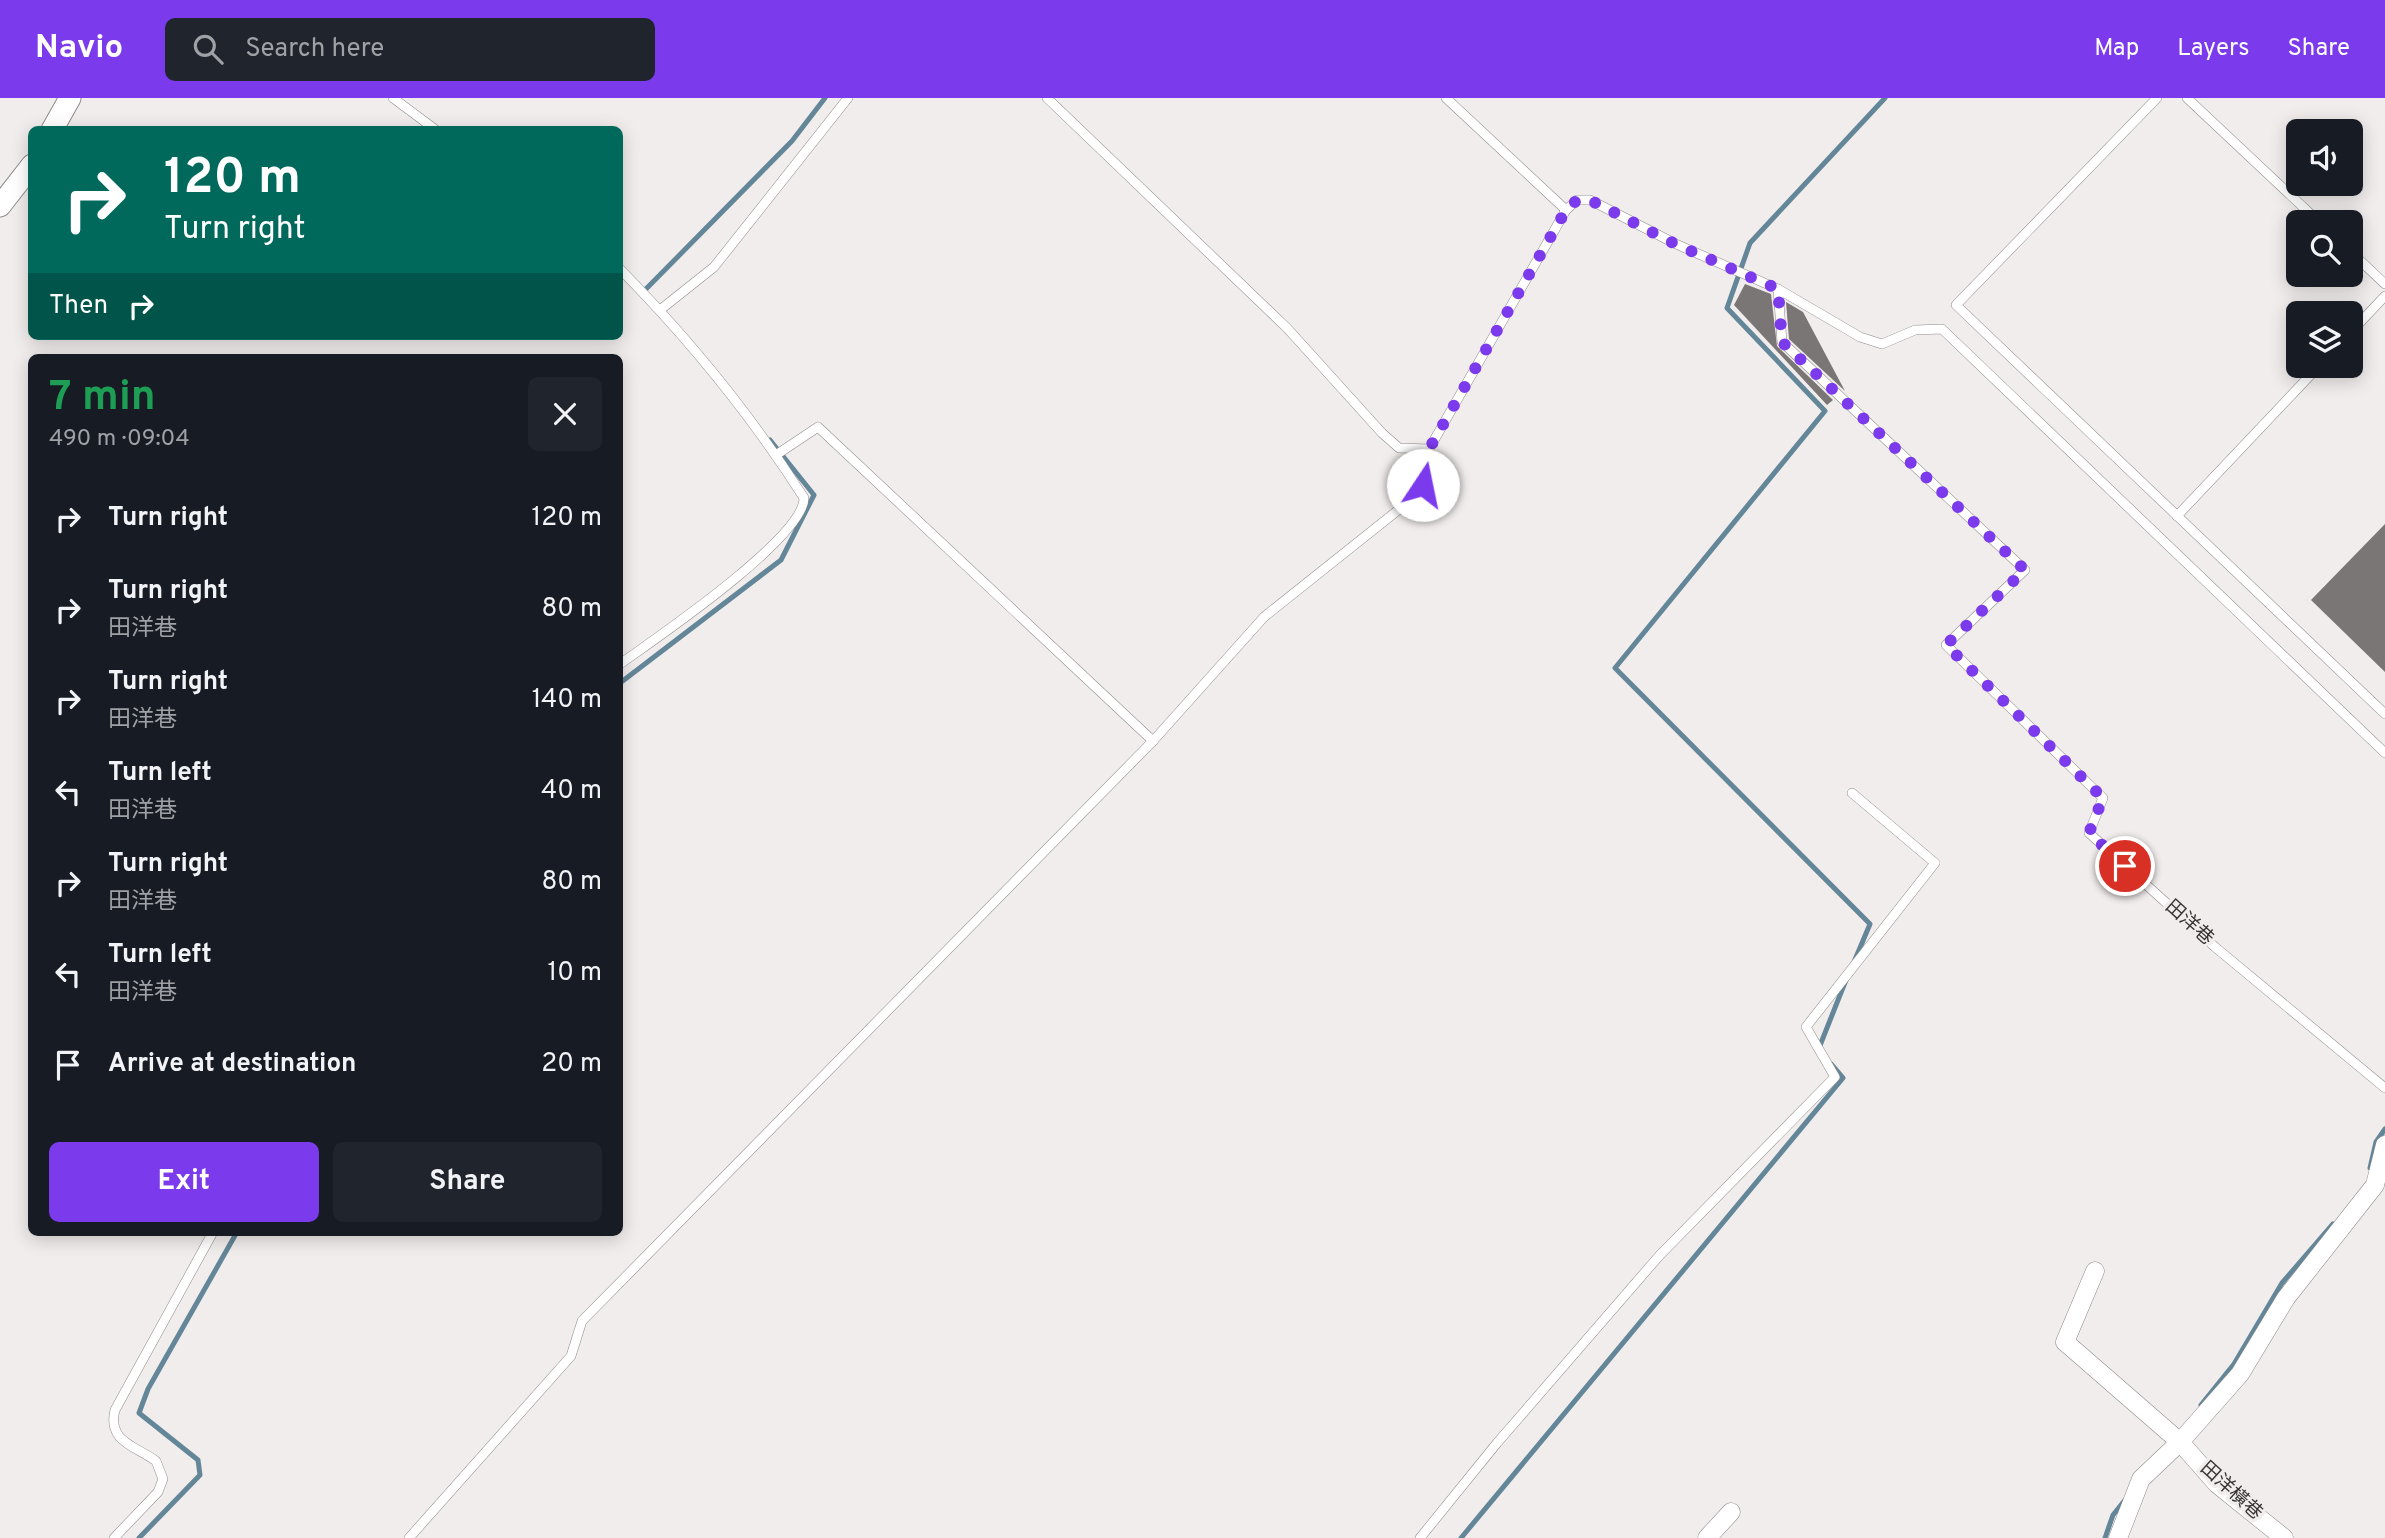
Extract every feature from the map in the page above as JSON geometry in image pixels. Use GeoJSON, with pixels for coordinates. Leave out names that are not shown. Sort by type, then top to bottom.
{"type":"FeatureCollection","features":[{"type":"Feature","properties":{"kind":"street"},"geometry":{"type":"LineString","coordinates":[[54,126],[70,98]]}},
{"type":"Feature","properties":{"kind":"street"},"geometry":{"type":"LineString","coordinates":[[0,206],[28,170]]}},
{"type":"Feature","properties":{"kind":"street"},"geometry":{"type":"LineString","coordinates":[[2118,1538],[2141,1479],[2180,1442],[2240,1374],[2286,1298],[2375,1185],[2385,1145]]}},
{"type":"Feature","properties":{"kind":"street","name":"田洋橫巷"},"geometry":{"type":"LineString","coordinates":[[2095,1271],[2065,1342],[2180,1442],[2217,1484],[2284,1538]]}},
{"type":"Feature","properties":{"kind":"street"},"geometry":{"type":"LineString","coordinates":[[1707,1538],[1731,1512]]}},
{"type":"Feature","properties":{"kind":"lane"},"geometry":{"type":"LineString","coordinates":[[393,98],[431,126]]}},
{"type":"Feature","properties":{"kind":"lane"},"geometry":{"type":"LineString","coordinates":[[660,310],[714,267],[848,98]]}},
{"type":"Feature","properties":{"kind":"lane"},"geometry":{"type":"LineString","coordinates":[[1047,98],[1287,328],[1382,433],[1399,447],[1429,449]]}},
{"type":"Feature","properties":{"kind":"lane"},"geometry":{"type":"LineString","coordinates":[[1446,98],[1566,210]]}},
{"type":"Feature","properties":{"kind":"lane"},"geometry":{"type":"LineString","coordinates":[[2157,98],[1956,306],[2385,713]]}},
{"type":"Feature","properties":{"kind":"lane"},"geometry":{"type":"LineString","coordinates":[[2188,98],[2306,210]]}},
{"type":"Feature","properties":{"kind":"lane"},"geometry":{"type":"LineString","coordinates":[[409,1538],[571,1356],[582,1321],[1153,741],[1264,617],[1412,499],[1423,485],[1429,449],[1566,210],[1577,200],[1590,200],[1675,244],[1778,289],[1860,337],[1882,344],[1915,330],[1942,329],[2385,753]]}},
{"type":"Feature","properties":{"kind":"lane"},"geometry":{"type":"LineString","coordinates":[[2363,263],[2385,284]]}},
{"type":"Feature","properties":{"kind":"lane"},"geometry":{"type":"LineString","coordinates":[[623,272],[713,370],[804,498],[800,517],[713,599],[623,662]]}},
{"type":"Feature","properties":{"kind":"lane","name":"田洋巷"},"geometry":{"type":"LineString","coordinates":[[1778,289],[1782,342],[2025,570],[1946,645],[2103,798],[2089,833],[2215,947],[2385,1088]]}},
{"type":"Feature","properties":{"kind":"lane"},"geometry":{"type":"LineString","coordinates":[[2363,319],[2385,296]]}},
{"type":"Feature","properties":{"kind":"lane"},"geometry":{"type":"LineString","coordinates":[[2176,516],[2308,378]]}},
{"type":"Feature","properties":{"kind":"lane"},"geometry":{"type":"LineString","coordinates":[[776,455],[818,427],[1153,741]]}},
{"type":"Feature","properties":{"kind":"lane"},"geometry":{"type":"LineString","coordinates":[[1420,1538],[1497,1443],[1659,1256],[1835,1077],[1806,1027],[1935,863],[1852,793]]}},
{"type":"Feature","properties":{"kind":"lane"},"geometry":{"type":"LineString","coordinates":[[114,1538],[158,1492],[163,1479],[156,1461],[128,1446],[117,1435],[114,1426],[116,1410],[211,1236]]}},
{"type":"Feature","properties":{"kind":"building"},"geometry":{"type":"Polygon","coordinates":[[[1745,284],[1771,294],[1777,346],[1833,400],[1827,405],[1734,305],[1745,284]]]}},
{"type":"Feature","properties":{"kind":"building"},"geometry":{"type":"Polygon","coordinates":[[[1786,302],[1803,312],[1845,391],[1789,339],[1786,302]]]}},
{"type":"Feature","properties":{"kind":"building"},"geometry":{"type":"Polygon","coordinates":[[[2385,524],[2385,672],[2311,600],[2385,524]]]}},
{"type":"Feature","properties":{"kind":"waterway"},"geometry":{"type":"LineString","coordinates":[[644,291],[792,141],[825,98]]}},
{"type":"Feature","properties":{"kind":"waterway"},"geometry":{"type":"LineString","coordinates":[[1854,962],[1870,924],[1615,668],[1825,411],[1727,308],[1750,243],[1885,98]]}},
{"type":"Feature","properties":{"kind":"waterway"},"geometry":{"type":"LineString","coordinates":[[623,681],[781,560],[814,495],[770,440]]}},
{"type":"Feature","properties":{"kind":"waterway"},"geometry":{"type":"LineString","coordinates":[[1819,1048],[1846,980]]}},
{"type":"Feature","properties":{"kind":"waterway"},"geometry":{"type":"LineString","coordinates":[[1461,1538],[1843,1078],[1831,1064]]}},
{"type":"Feature","properties":{"kind":"waterway"},"geometry":{"type":"LineString","coordinates":[[2370,1168],[2376,1142],[2385,1129]]}},
{"type":"Feature","properties":{"kind":"waterway"},"geometry":{"type":"LineString","coordinates":[[2201,1405],[2234,1364],[2282,1283],[2333,1224]]}},
{"type":"Feature","properties":{"kind":"waterway"},"geometry":{"type":"LineString","coordinates":[[139,1538],[200,1475],[198,1460],[139,1413],[148,1389],[235,1236]]}},
{"type":"Feature","properties":{"kind":"waterway"},"geometry":{"type":"LineString","coordinates":[[2105,1538],[2113,1515],[2125,1500]]}},
{"type":"Feature","properties":{"kind":"route"},"geometry":{"type":"LineString","coordinates":[[1423,485],[1429,449],[1566,210],[1577,200],[1590,200],[1675,244],[1778,289],[1782,342],[2025,570],[1946,645],[2103,798],[2089,833],[2125,866]]}}]}
